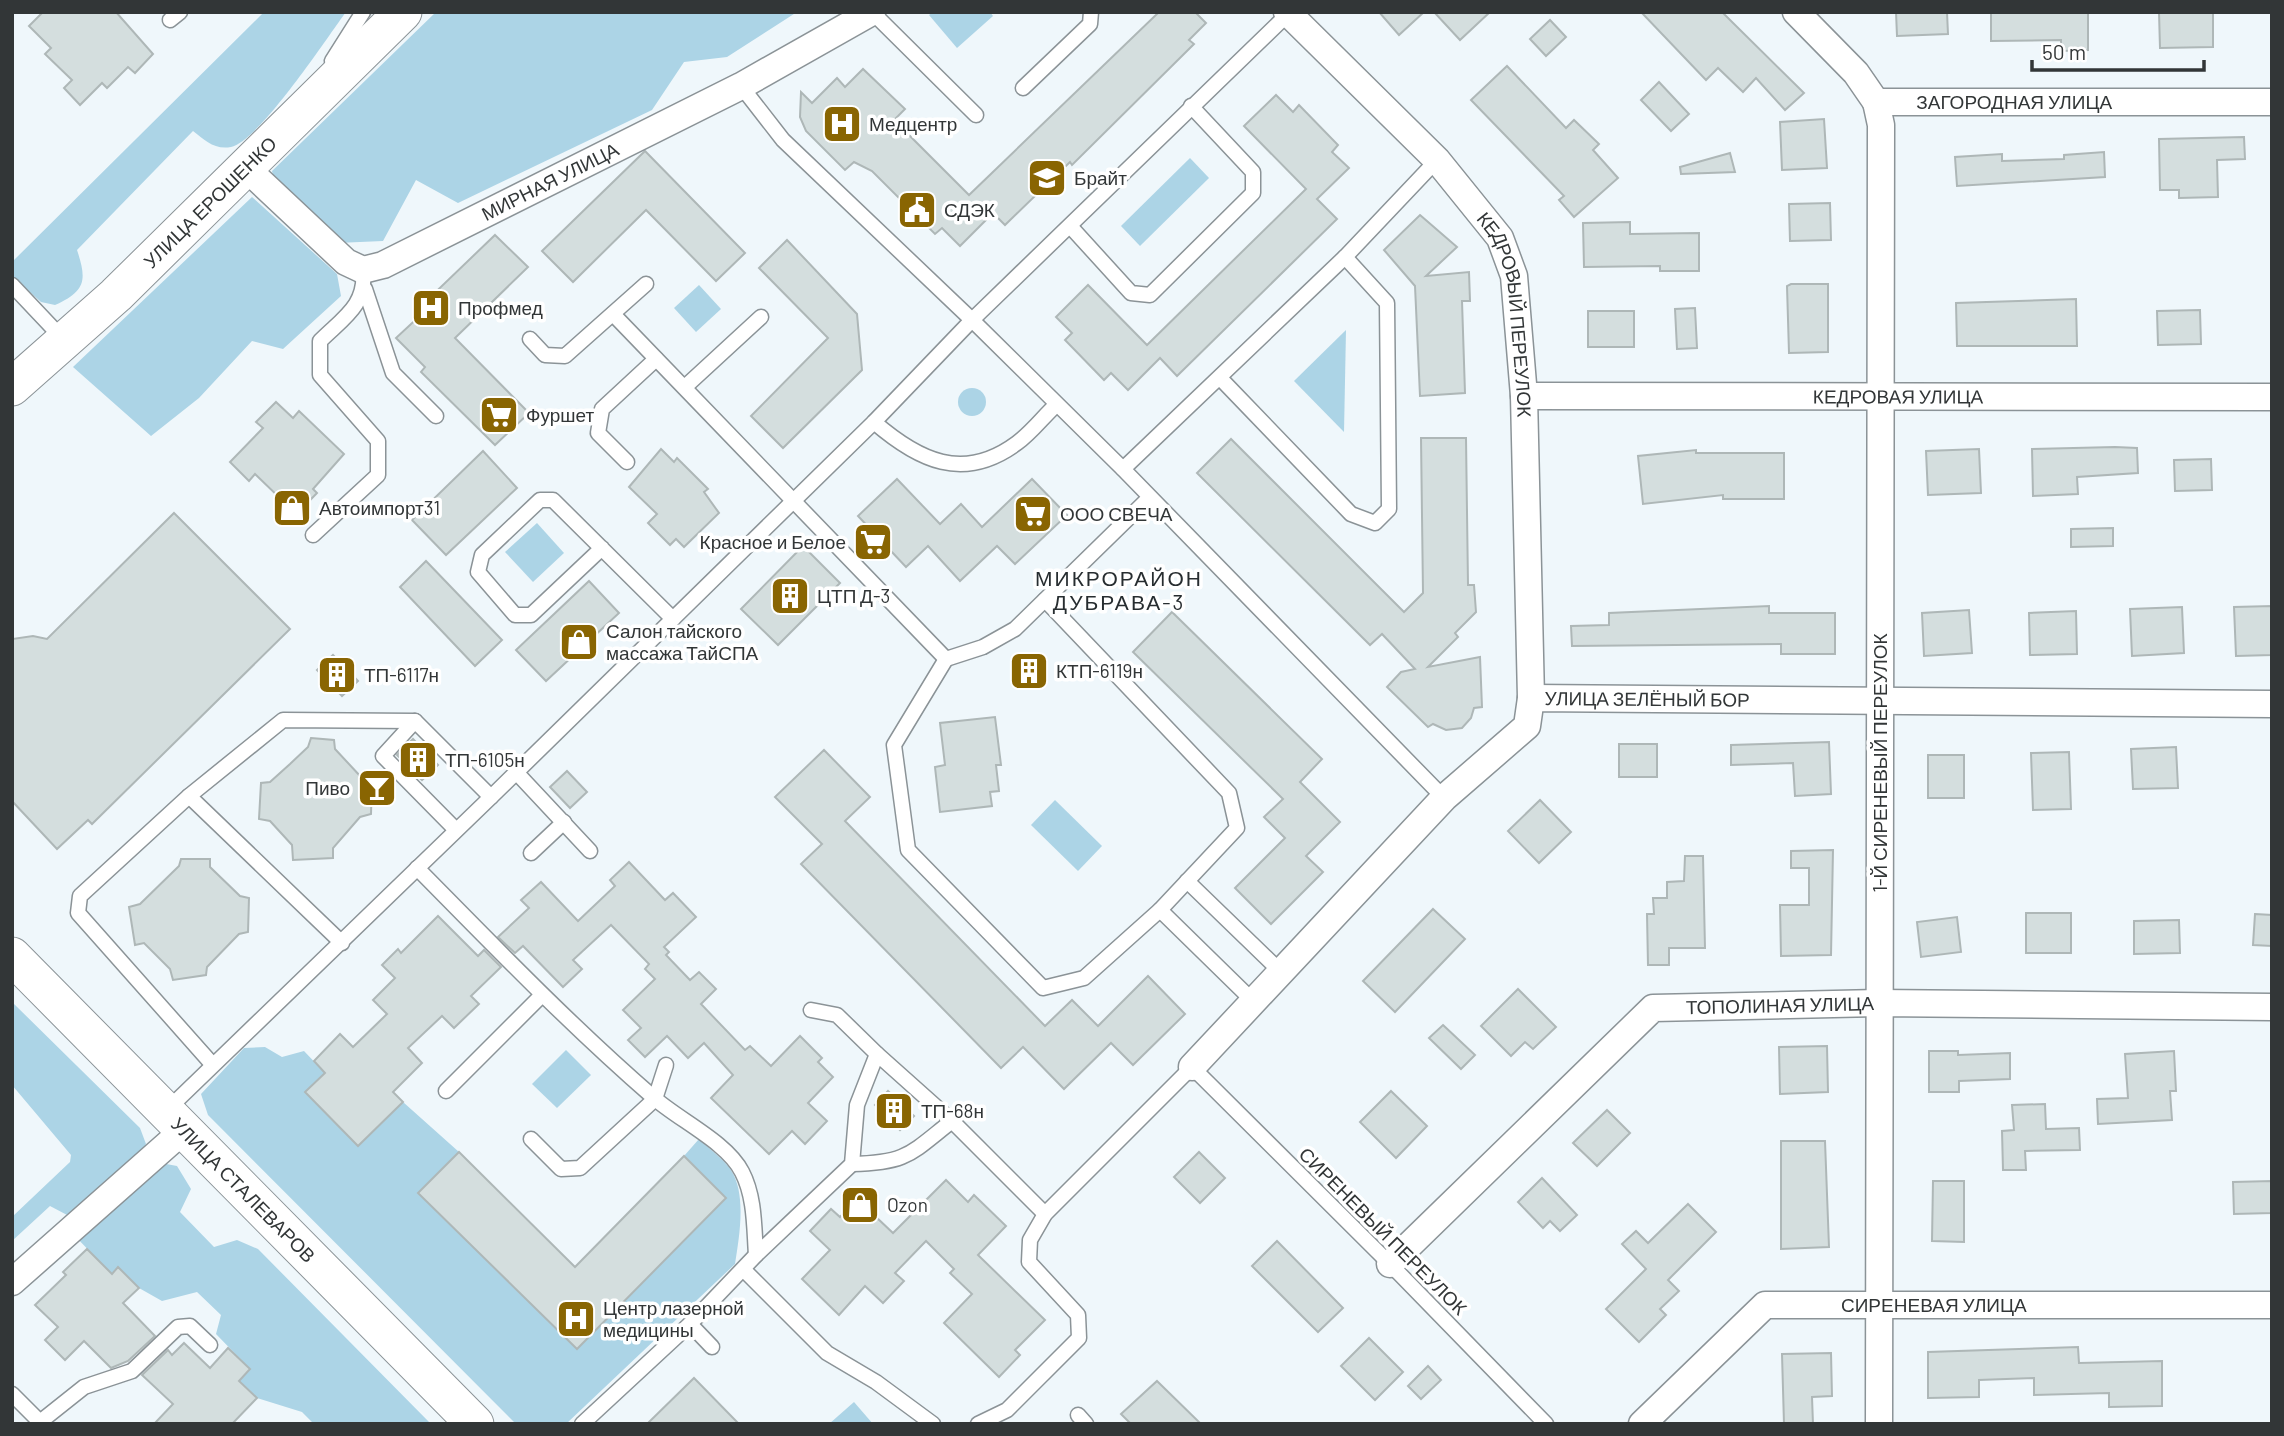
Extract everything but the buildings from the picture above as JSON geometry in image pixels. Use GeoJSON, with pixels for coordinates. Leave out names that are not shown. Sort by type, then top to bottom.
{"type":"FeatureCollection","features":[{"type":"Feature","properties":{"kind":"main road","name":"УЛИЦА ЕРОШЕНКО"},"geometry":{"type":"LineString","coordinates":[[12,387],[66,341],[247,169],[403,12]]}},
{"type":"Feature","properties":{"kind":"main road","name":"УЛИЦА СТАЛЕВАРОВ"},"geometry":{"type":"LineString","coordinates":[[12,957],[176,1119],[475,1424]]}},
{"type":"Feature","properties":{"kind":"street","name":"МИРНАЯ УЛИЦА"},"geometry":{"type":"LineString","coordinates":[[364,279],[393,260],[741,86],[872,12]]}},
{"type":"Feature","properties":{"kind":"street"},"geometry":{"type":"LineString","coordinates":[[1796,12],[1856,73],[1876,102]]}},
{"type":"Feature","properties":{"kind":"street","name":"КЕДРОВЫЙ ПЕРЕУЛОК"},"geometry":{"type":"LineString","coordinates":[[1287,13],[1437,160],[1500,238],[1514,276],[1524,396],[1531,698]]}},
{"type":"Feature","properties":{"kind":"street","name":"ЗАГОРОДНАЯ УЛИЦА"},"geometry":{"type":"LineString","coordinates":[[1876,102],[2272,102]]}},
{"type":"Feature","properties":{"kind":"street","name":"1-Й СИРЕНЕВЫЙ ПЕРЕУЛОК"},"geometry":{"type":"LineString","coordinates":[[1876,102],[1881,125],[1879,1424]]}},
{"type":"Feature","properties":{"kind":"street"},"geometry":{"type":"LineString","coordinates":[[247,169],[364,279]]}},
{"type":"Feature","properties":{"kind":"street","name":"КЕДРОВАЯ УЛИЦА"},"geometry":{"type":"LineString","coordinates":[[1524,396],[2272,397]]}},
{"type":"Feature","properties":{"kind":"street","name":"УЛИЦА ЗЕЛЁНЫЙ БОР"},"geometry":{"type":"LineString","coordinates":[[1192,1067],[1444,798],[1527,726],[1531,698],[1881,698],[2272,704]]}},
{"type":"Feature","properties":{"kind":"street","name":"ТОПОЛИНАЯ УЛИЦА"},"geometry":{"type":"LineString","coordinates":[[1390,1264],[1653,1008],[1878,1003],[2272,1007]]}},
{"type":"Feature","properties":{"kind":"street"},"geometry":{"type":"LineString","coordinates":[[12,1282],[108,1197],[176,1119]]}},
{"type":"Feature","properties":{"kind":"street","name":"СИРЕНЕВАЯ УЛИЦА"},"geometry":{"type":"LineString","coordinates":[[1642,1424],[1765,1305],[2272,1305]]}},
{"type":"Feature","properties":{"kind":"lane"},"geometry":{"type":"LineString","coordinates":[[298,116],[363,12]]}},
{"type":"Feature","properties":{"kind":"lane"},"geometry":{"type":"LineString","coordinates":[[872,12],[976,115]]}},
{"type":"Feature","properties":{"kind":"lane"},"geometry":{"type":"LineString","coordinates":[[1023,88],[1090,24],[1091,12]]}},
{"type":"Feature","properties":{"kind":"lane"},"geometry":{"type":"LineString","coordinates":[[176,1119],[212,1064],[342,943],[673,620],[874,422],[972,320],[1287,13]]}},
{"type":"Feature","properties":{"kind":"lane"},"geometry":{"type":"LineString","coordinates":[[741,86],[783,140],[1123,469],[1444,798]]}},
{"type":"Feature","properties":{"kind":"lane"},"geometry":{"type":"LineString","coordinates":[[1070,226],[1131,293],[1150,295],[1254,193],[1253,172],[1191,106]]}},
{"type":"Feature","properties":{"kind":"lane"},"geometry":{"type":"LineString","coordinates":[[1123,469],[1221,379],[1345,257],[1437,160]]}},
{"type":"Feature","properties":{"kind":"lane"},"geometry":{"type":"LineString","coordinates":[[1221,379],[1351,514],[1375,523],[1389,509],[1387,303],[1345,257]]}},
{"type":"Feature","properties":{"kind":"lane"},"geometry":{"type":"LineString","coordinates":[[364,279],[393,373],[436,416]]}},
{"type":"Feature","properties":{"kind":"lane"},"geometry":{"type":"LineString","coordinates":[[313,535],[378,475],[378,441],[320,375],[320,341],[358,303],[364,279]]}},
{"type":"Feature","properties":{"kind":"lane"},"geometry":{"type":"LineString","coordinates":[[530,339],[545,355],[565,356],[646,284]]}},
{"type":"Feature","properties":{"kind":"lane"},"geometry":{"type":"LineString","coordinates":[[12,285],[66,341]]}},
{"type":"Feature","properties":{"kind":"lane"},"geometry":{"type":"LineString","coordinates":[[613,314],[686,386],[946,659]]}},
{"type":"Feature","properties":{"kind":"lane"},"geometry":{"type":"LineString","coordinates":[[686,386],[761,317]]}},
{"type":"Feature","properties":{"kind":"lane"},"geometry":{"type":"LineString","coordinates":[[627,462],[598,433],[602,409],[656,359]]}},
{"type":"Feature","properties":{"kind":"lane"},"geometry":{"type":"LineString","coordinates":[[874,422],[905,449],[932,460],[965,464],[989,459],[1017,443],[1056,405]]}},
{"type":"Feature","properties":{"kind":"lane"},"geometry":{"type":"LineString","coordinates":[[1045,600],[1229,793],[1237,828],[1160,910],[1084,978],[1043,988],[908,850],[894,745],[946,659],[983,647],[1016,629],[1045,600],[1149,498]]}},
{"type":"Feature","properties":{"kind":"lane"},"geometry":{"type":"LineString","coordinates":[[601,548],[531,614],[515,615],[478,572],[482,555],[540,500],[553,500],[601,548],[673,620]]}},
{"type":"Feature","properties":{"kind":"lane"},"geometry":{"type":"LineString","coordinates":[[212,1064],[78,913],[80,895],[189,796],[284,720],[415,721],[491,797]]}},
{"type":"Feature","properties":{"kind":"lane"},"geometry":{"type":"LineString","coordinates":[[415,721],[383,756],[456,830]]}},
{"type":"Feature","properties":{"kind":"lane"},"geometry":{"type":"LineString","coordinates":[[516,772],[590,851]]}},
{"type":"Feature","properties":{"kind":"lane"},"geometry":{"type":"LineString","coordinates":[[189,796],[342,943]]}},
{"type":"Feature","properties":{"kind":"lane"},"geometry":{"type":"LineString","coordinates":[[531,853],[564,822]]}},
{"type":"Feature","properties":{"kind":"lane"},"geometry":{"type":"LineString","coordinates":[[417,868],[542,995],[654,1099],[728,1154],[742,1171],[754,1211],[756,1255]]}},
{"type":"Feature","properties":{"kind":"lane"},"geometry":{"type":"LineString","coordinates":[[1187,881],[1280,971]]}},
{"type":"Feature","properties":{"kind":"lane"},"geometry":{"type":"LineString","coordinates":[[1160,910],[1252,1000]]}},
{"type":"Feature","properties":{"kind":"lane"},"geometry":{"type":"LineString","coordinates":[[446,1091],[542,995]]}},
{"type":"Feature","properties":{"kind":"lane"},"geometry":{"type":"LineString","coordinates":[[811,1010],[837,1015],[951,1121],[1045,1214]]}},
{"type":"Feature","properties":{"kind":"lane"},"geometry":{"type":"LineString","coordinates":[[852,1164],[857,1105],[877,1054]]}},
{"type":"Feature","properties":{"kind":"lane"},"geometry":{"type":"LineString","coordinates":[[531,1139],[561,1170],[580,1168],[654,1099],[666,1065]]}},
{"type":"Feature","properties":{"kind":"lane"},"geometry":{"type":"LineString","coordinates":[[978,1424],[1007,1410],[1079,1338],[1078,1314],[1029,1262],[1030,1240],[1045,1214],[1192,1067]]}},
{"type":"Feature","properties":{"kind":"lane","name":"СИРЕНЕВЫЙ ПЕРЕУЛОК"},"geometry":{"type":"LineString","coordinates":[[1192,1067],[1546,1424]]}},
{"type":"Feature","properties":{"kind":"lane"},"geometry":{"type":"LineString","coordinates":[[582,1424],[690,1324],[756,1255],[852,1164],[880,1163],[905,1158],[951,1121]]}},
{"type":"Feature","properties":{"kind":"lane"},"geometry":{"type":"LineString","coordinates":[[744,1270],[827,1353],[876,1382],[933,1424]]}},
{"type":"Feature","properties":{"kind":"lane"},"geometry":{"type":"LineString","coordinates":[[690,1324],[712,1348]]}},
{"type":"Feature","properties":{"kind":"lane"},"geometry":{"type":"LineString","coordinates":[[12,1394],[41,1423],[84,1387],[132,1371],[178,1327],[190,1326],[210,1345]]}},
{"type":"Feature","properties":{"kind":"shaded area"},"geometry":{"type":"Polygon","coordinates":[[[264,12],[346,12],[292,87],[258,127],[243,140],[225,148],[210,144],[193,131],[77,250],[83,277],[73,295],[55,305],[41,302],[12,276],[12,262],[264,12]]]}},
{"type":"Feature","properties":{"kind":"shaded area"},"geometry":{"type":"Polygon","coordinates":[[[436,12],[797,12],[727,57],[684,62],[652,110],[458,203],[416,180],[383,241],[337,243],[275,184],[272,171],[436,12]]]}},
{"type":"Feature","properties":{"kind":"shaded area"},"geometry":{"type":"Polygon","coordinates":[[[933,12],[990,12],[993,16],[957,48],[929,15],[933,12]]]}},
{"type":"Feature","properties":{"kind":"shaded area"},"geometry":{"type":"Polygon","coordinates":[[[1190,158],[1209,178],[1140,246],[1121,226],[1190,158]]]}},
{"type":"Feature","properties":{"kind":"shaded area"},"geometry":{"type":"Polygon","coordinates":[[[252,197],[337,274],[341,296],[283,349],[252,341],[199,398],[151,436],[73,367],[252,197]]]}},
{"type":"Feature","properties":{"kind":"shaded area"},"geometry":{"type":"Polygon","coordinates":[[[699,285],[721,309],[696,332],[674,308],[699,285]]]}},
{"type":"Feature","properties":{"kind":"shaded area"},"geometry":{"type":"Polygon","coordinates":[[[1346,330],[1344,432],[1294,381],[1346,330]]]}},
{"type":"Feature","properties":{"kind":"shaded area"},"geometry":{"type":"Polygon","coordinates":[[[972,388],[982,392],[986,402],[982,412],[972,416],[962,412],[958,402],[962,392],[972,388]]]}},
{"type":"Feature","properties":{"kind":"shaded area"},"geometry":{"type":"Polygon","coordinates":[[[537,523],[564,553],[533,582],[505,552],[537,523]]]}},
{"type":"Feature","properties":{"kind":"shaded area"},"geometry":{"type":"Polygon","coordinates":[[[1055,800],[1102,846],[1078,871],[1031,825],[1055,800]]]}},
{"type":"Feature","properties":{"kind":"shaded area"},"geometry":{"type":"Polygon","coordinates":[[[12,1002],[140,1128],[146,1144],[138,1157],[69,1216],[50,1206],[12,1241],[12,1217],[70,1162],[71,1155],[12,1085],[12,1002]]]}},
{"type":"Feature","properties":{"kind":"shaded area"},"geometry":{"type":"Polygon","coordinates":[[[265,1047],[282,1057],[304,1051],[325,1073],[306,1092],[403,1102],[459,1152],[419,1193],[577,1349],[684,1156],[699,1139],[724,1162],[736,1180],[740,1217],[735,1264],[566,1424],[516,1424],[208,1115],[201,1094],[244,1048],[265,1047]]]}},
{"type":"Feature","properties":{"kind":"shaded area"},"geometry":{"type":"Polygon","coordinates":[[[566,1050],[591,1075],[557,1108],[532,1084],[566,1050]]]}},
{"type":"Feature","properties":{"kind":"shaded area"},"geometry":{"type":"Polygon","coordinates":[[[161,1163],[177,1166],[191,1189],[180,1212],[214,1247],[237,1240],[258,1249],[431,1424],[314,1424],[302,1412],[257,1398],[239,1381],[250,1369],[216,1334],[221,1315],[197,1292],[162,1301],[139,1288],[118,1267],[106,1279],[100,1262],[74,1235],[161,1163]]]}},
{"type":"Feature","properties":{"kind":"shaded area"},"geometry":{"type":"Polygon","coordinates":[[[854,1402],[873,1424],[829,1424],[854,1402]]]}},
{"type":"Feature","properties":{"kind":"place","name":"Медцентр"},"geometry":{"type":"Point","coordinates":[842,124]}},
{"type":"Feature","properties":{"kind":"place","name":"Брайт"},"geometry":{"type":"Point","coordinates":[1047,178]}},
{"type":"Feature","properties":{"kind":"place","name":"СДЭК"},"geometry":{"type":"Point","coordinates":[917,210]}},
{"type":"Feature","properties":{"kind":"place","name":"Профмед"},"geometry":{"type":"Point","coordinates":[431,308]}},
{"type":"Feature","properties":{"kind":"place","name":"Фуршет"},"geometry":{"type":"Point","coordinates":[499,415]}},
{"type":"Feature","properties":{"kind":"place","name":"Автоимпорт31"},"geometry":{"type":"Point","coordinates":[292,508]}},
{"type":"Feature","properties":{"kind":"place","name":"ООО СВЕЧА"},"geometry":{"type":"Point","coordinates":[1033,514]}},
{"type":"Feature","properties":{"kind":"place","name":"Красное и Белое"},"geometry":{"type":"Point","coordinates":[873,542]}},
{"type":"Feature","properties":{"kind":"place","name":"ЦТП Д-3"},"geometry":{"type":"Point","coordinates":[790,596]}},
{"type":"Feature","properties":{"kind":"place","name":"Салон тайского массажа ТайСПА"},"geometry":{"type":"Point","coordinates":[579,642]}},
{"type":"Feature","properties":{"kind":"place","name":"КТП-6119н"},"geometry":{"type":"Point","coordinates":[1029,671]}},
{"type":"Feature","properties":{"kind":"place","name":"ТП-6117н"},"geometry":{"type":"Point","coordinates":[337,675]}},
{"type":"Feature","properties":{"kind":"place","name":"ТП-6105н"},"geometry":{"type":"Point","coordinates":[418,760]}},
{"type":"Feature","properties":{"kind":"place","name":"Пиво"},"geometry":{"type":"Point","coordinates":[377,788]}},
{"type":"Feature","properties":{"kind":"place","name":"ТП-68н"},"geometry":{"type":"Point","coordinates":[894,1111]}},
{"type":"Feature","properties":{"kind":"place","name":"Ozon"},"geometry":{"type":"Point","coordinates":[860,1205]}},
{"type":"Feature","properties":{"kind":"place","name":"Центр лазерной медицины"},"geometry":{"type":"Point","coordinates":[576,1319]}},
{"type":"Feature","properties":{"kind":"district","name":"МИКРОРАЙОН ДУБРАВА-3"},"geometry":{"type":"Point","coordinates":[1119,591]}}]}
